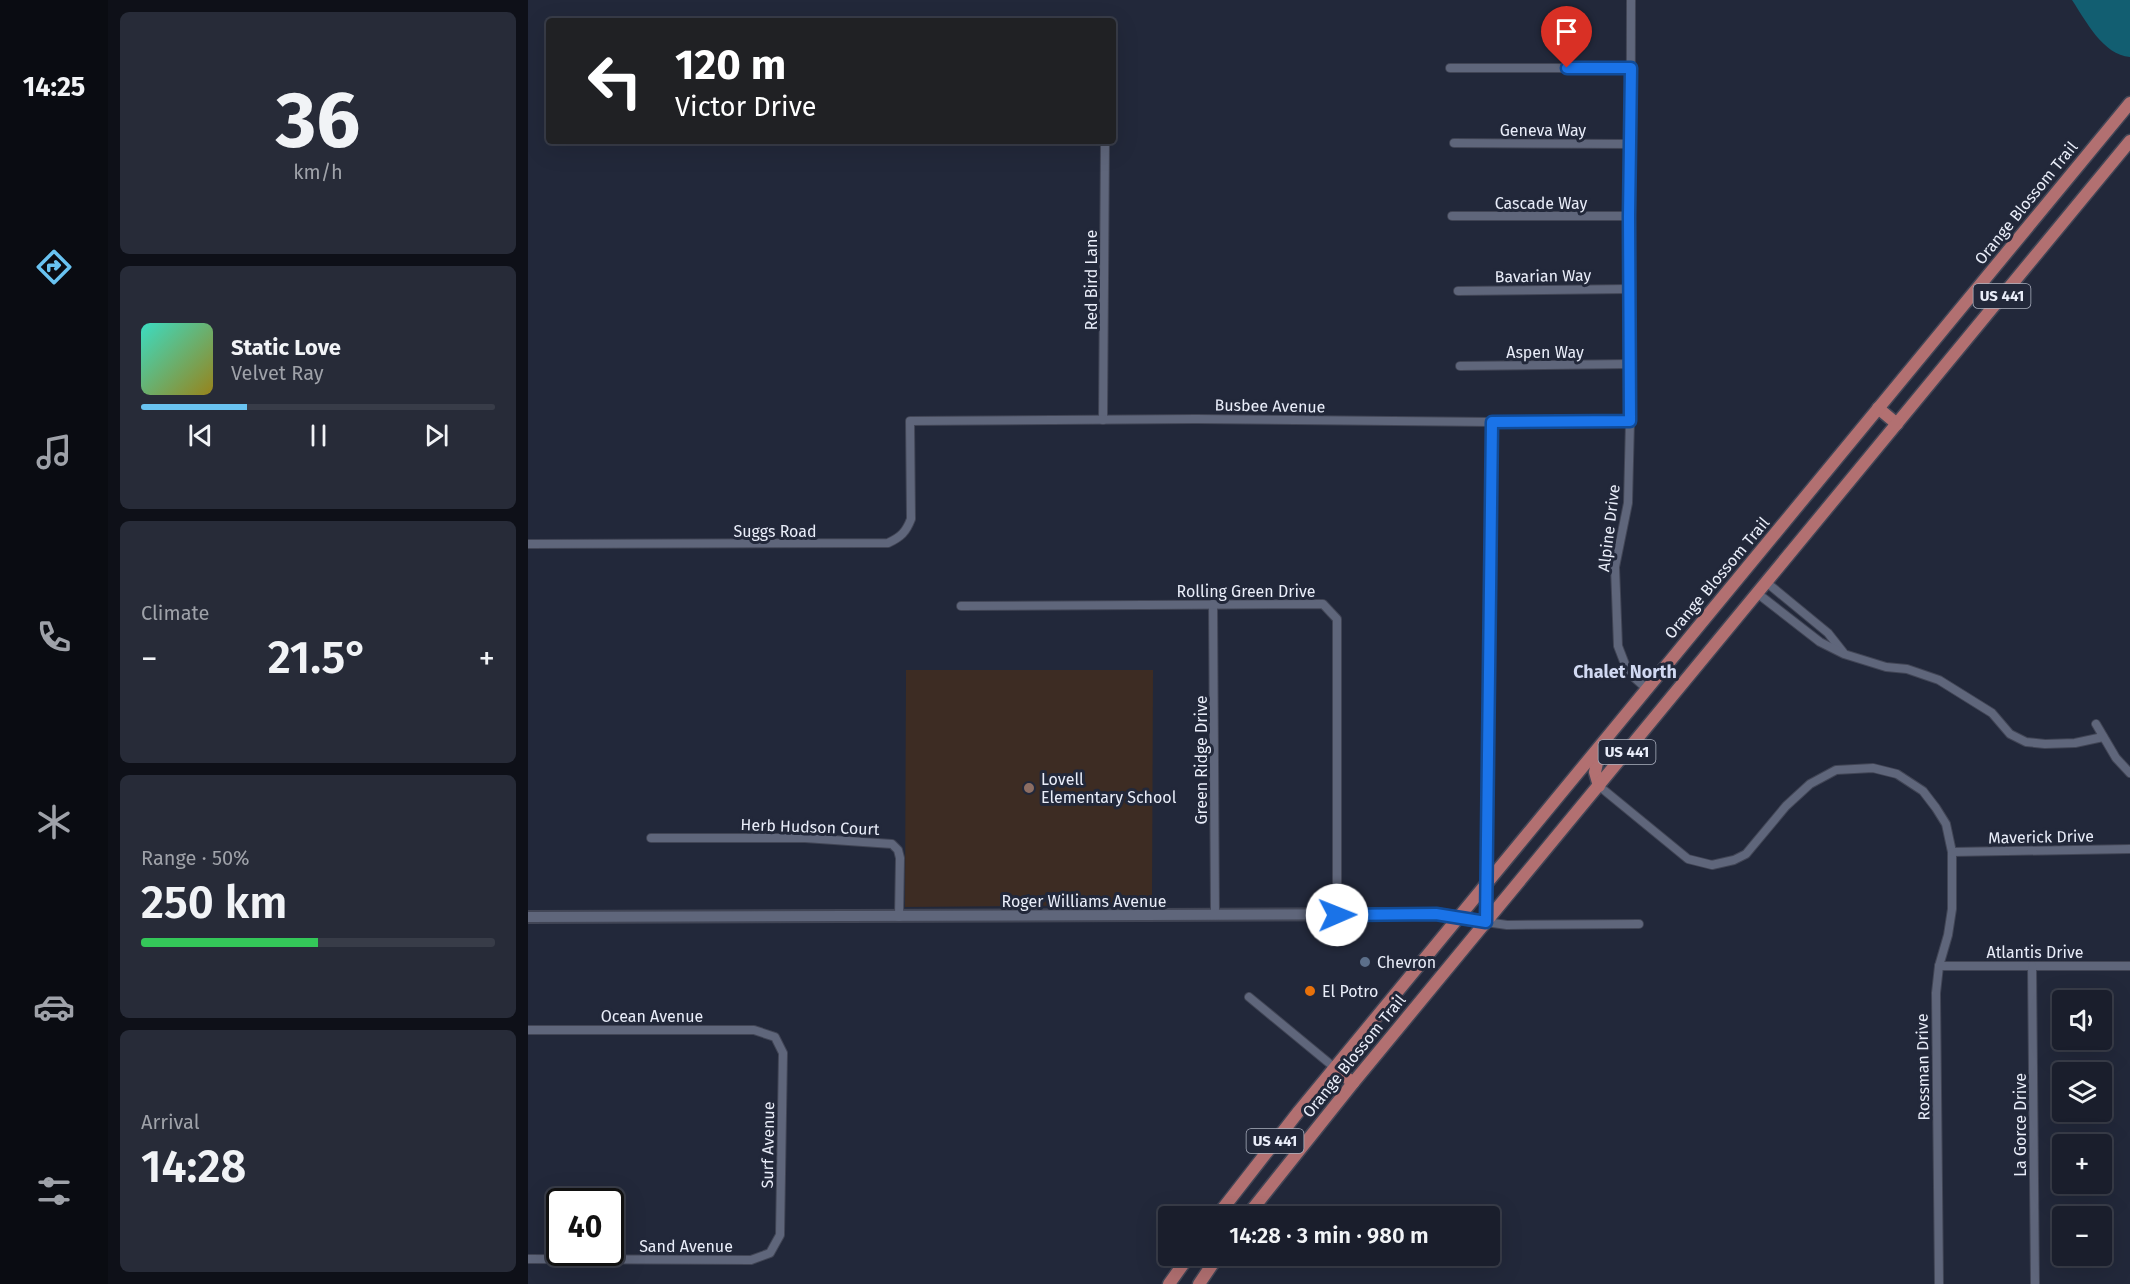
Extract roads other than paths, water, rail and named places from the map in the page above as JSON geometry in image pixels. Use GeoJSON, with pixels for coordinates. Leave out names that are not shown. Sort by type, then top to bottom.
{"type":"FeatureCollection","features":[{"type":"Feature","properties":{"kind":"main road","name":"Orange Blossom Trail"},"geometry":{"type":"LineString","coordinates":[[1224,1206],[1252,1169],[1458,918],[2130,103]]}},
{"type":"Feature","properties":{"kind":"main road","name":"Orange Blossom Trail"},"geometry":{"type":"LineString","coordinates":[[1255,1206],[1353,1083],[2130,141]]}},
{"type":"Feature","properties":{"kind":"main road"},"geometry":{"type":"LineString","coordinates":[[1878,408],[1897,424]]}},
{"type":"Feature","properties":{"kind":"main road"},"geometry":{"type":"LineString","coordinates":[[1599,786],[1595,772],[1603,742]]}},
{"type":"Feature","properties":{"kind":"main road"},"geometry":{"type":"LineString","coordinates":[[1335,1068],[1353,1083]]}},
{"type":"Feature","properties":{"kind":"main road"},"geometry":{"type":"LineString","coordinates":[[1169,1284],[1182,1266]]}},
{"type":"Feature","properties":{"kind":"main road"},"geometry":{"type":"LineString","coordinates":[[1199,1284],[1211,1266]]}},
{"type":"Feature","properties":{"kind":"street","name":"Alpine Drive"},"geometry":{"type":"LineString","coordinates":[[1631,0],[1632,144],[1629,216],[1628,503],[1615,567],[1618,646],[1628,672],[1647,689]]}},
{"type":"Feature","properties":{"kind":"street"},"geometry":{"type":"LineString","coordinates":[[1450,68],[1631,68]]}},
{"type":"Feature","properties":{"kind":"street","name":"Geneva Way"},"geometry":{"type":"LineString","coordinates":[[1454,143],[1632,144]]}},
{"type":"Feature","properties":{"kind":"street","name":"Red Bird Lane"},"geometry":{"type":"LineString","coordinates":[[1103,420],[1105,144]]}},
{"type":"Feature","properties":{"kind":"street","name":"Cascade Way"},"geometry":{"type":"LineString","coordinates":[[1452,216],[1629,216]]}},
{"type":"Feature","properties":{"kind":"street","name":"Bavarian Way"},"geometry":{"type":"LineString","coordinates":[[1458,291],[1629,289]]}},
{"type":"Feature","properties":{"kind":"street","name":"Aspen Way"},"geometry":{"type":"LineString","coordinates":[[1460,366],[1630,364]]}},
{"type":"Feature","properties":{"kind":"street","name":"Busbee Avenue"},"geometry":{"type":"LineString","coordinates":[[910,421],[1630,421]]}},
{"type":"Feature","properties":{"kind":"street","name":"Suggs Road"},"geometry":{"type":"LineString","coordinates":[[528,544],[888,543],[900,537],[907,530],[911,519],[910,421]]}},
{"type":"Feature","properties":{"kind":"street"},"geometry":{"type":"LineString","coordinates":[[1486,922],[1492,422]]}},
{"type":"Feature","properties":{"kind":"street"},"geometry":{"type":"LineString","coordinates":[[1766,582],[1828,633],[1844,654]]}},
{"type":"Feature","properties":{"kind":"street"},"geometry":{"type":"LineString","coordinates":[[1757,593],[1820,642],[1844,654],[1886,667],[1907,669],[1939,680],[1992,713],[2010,734],[2026,742],[2075,743],[2103,737]]}},
{"type":"Feature","properties":{"kind":"street","name":"Green Ridge Drive"},"geometry":{"type":"LineString","coordinates":[[1213,604],[1215,915]]}},
{"type":"Feature","properties":{"kind":"street","name":"Rolling Green Drive"},"geometry":{"type":"LineString","coordinates":[[961,606],[1323,604],[1337,619],[1337,915]]}},
{"type":"Feature","properties":{"kind":"street"},"geometry":{"type":"LineString","coordinates":[[2096,724],[2116,758],[2130,773]]}},
{"type":"Feature","properties":{"kind":"street","name":"Rossman Drive"},"geometry":{"type":"LineString","coordinates":[[1599,786],[1688,859],[1712,865],[1746,854],[1786,806],[1810,784],[1836,770],[1873,768],[1897,774],[1923,791],[1946,824],[1952,852],[1952,909],[1948,935],[1939,966],[1936,993],[1939,1284]]}},
{"type":"Feature","properties":{"kind":"street","name":"Herb Hudson Court"},"geometry":{"type":"LineString","coordinates":[[651,838],[805,838],[892,844],[898,850],[900,858],[899,917]]}},
{"type":"Feature","properties":{"kind":"street","name":"Maverick Drive"},"geometry":{"type":"LineString","coordinates":[[1952,852],[2130,849]]}},
{"type":"Feature","properties":{"kind":"street","name":"Roger Williams Avenue"},"geometry":{"type":"LineString","coordinates":[[528,917],[1436,914],[1507,925],[1639,924]]}},
{"type":"Feature","properties":{"kind":"street","name":"Atlantis Drive"},"geometry":{"type":"LineString","coordinates":[[1939,966],[2130,966]]}},
{"type":"Feature","properties":{"kind":"street","name":"La Gorce Drive"},"geometry":{"type":"LineString","coordinates":[[2032,966],[2035,1284]]}},
{"type":"Feature","properties":{"kind":"street"},"geometry":{"type":"LineString","coordinates":[[1249,997],[1335,1068]]}},
{"type":"Feature","properties":{"kind":"street","name":"Ocean Avenue"},"geometry":{"type":"LineString","coordinates":[[528,1030],[754,1030],[775,1036]]}},
{"type":"Feature","properties":{"kind":"street","name":"Surf Avenue"},"geometry":{"type":"LineString","coordinates":[[771,1253],[780,1235],[783,1053],[775,1036]]}},
{"type":"Feature","properties":{"kind":"street","name":"Sand Avenue"},"geometry":{"type":"LineString","coordinates":[[528,1259],[751,1260],[771,1253]]}},
{"type":"Feature","properties":{"kind":"water"},"geometry":{"type":"Polygon","coordinates":[[[2072,0],[2130,0],[2130,57],[2120,55],[2103,44],[2072,0]]]}},
{"type":"Feature","properties":{"kind":"place","name":"Lovell Elementary School"},"geometry":{"type":"Point","coordinates":[1029,788]}},
{"type":"Feature","properties":{"kind":"place","name":"Chevron"},"geometry":{"type":"Point","coordinates":[1365,962]}},
{"type":"Feature","properties":{"kind":"place","name":"El Potro"},"geometry":{"type":"Point","coordinates":[1310,991]}},
{"type":"Feature","properties":{"kind":"district","name":"Chalet North"},"geometry":{"type":"Point","coordinates":[1625,672]}}]}
